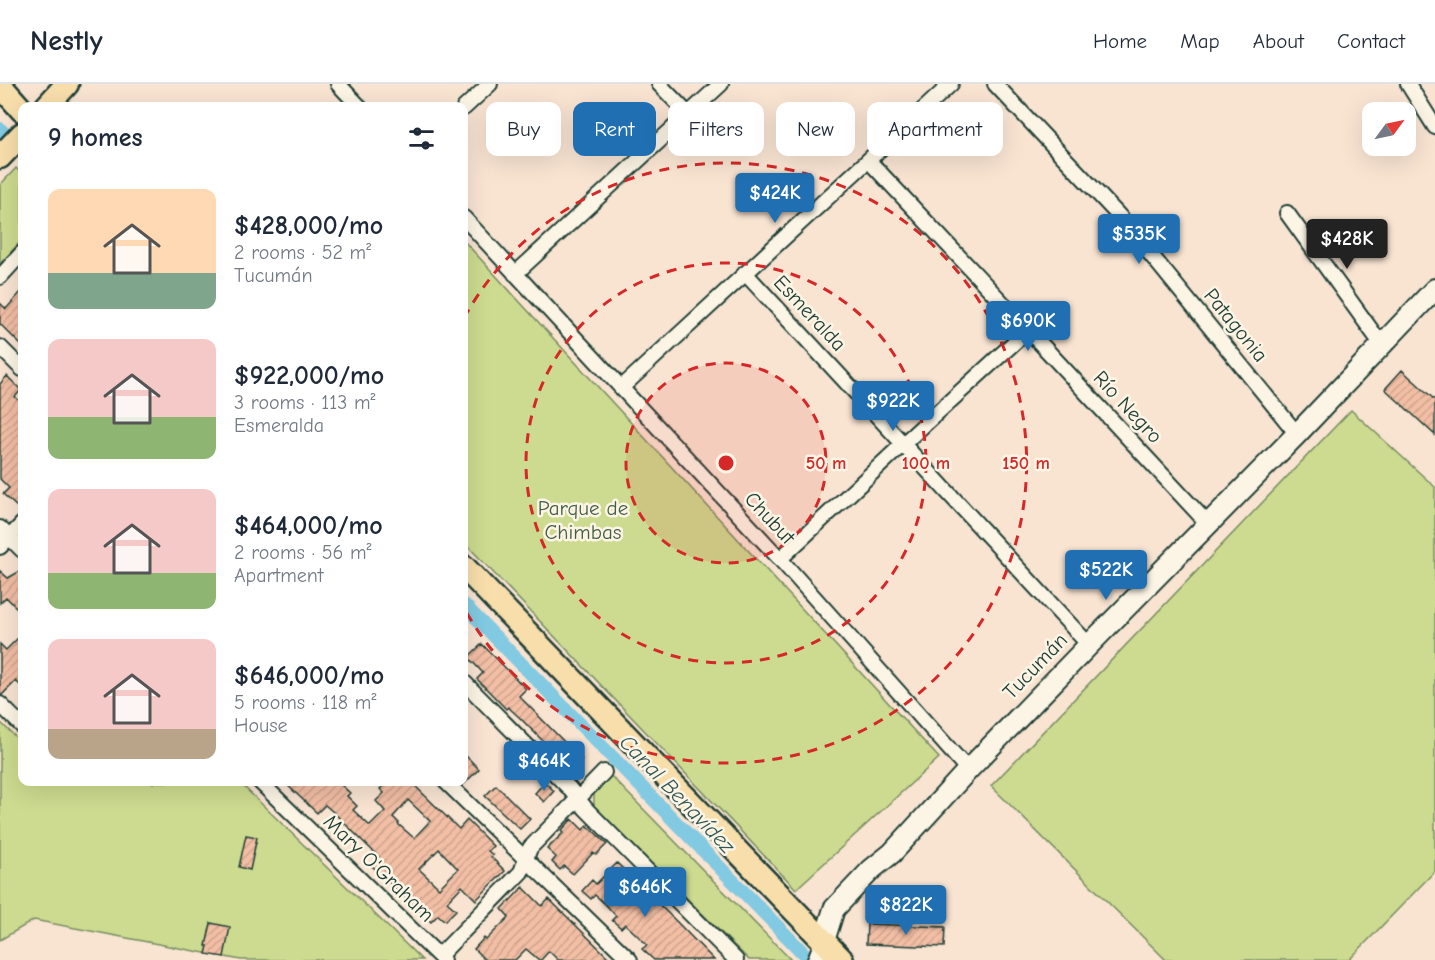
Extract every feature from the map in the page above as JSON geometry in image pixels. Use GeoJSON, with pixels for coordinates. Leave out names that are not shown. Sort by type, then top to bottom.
{"type":"FeatureCollection","features":[{"type":"Feature","properties":{"kind":"main road"},"geometry":{"type":"LineString","coordinates":[[51,102],[67,84]]}},
{"type":"Feature","properties":{"kind":"main road"},"geometry":{"type":"LineString","coordinates":[[0,85],[18,105]]}},
{"type":"Feature","properties":{"kind":"main road","name":"Tucumán"},"geometry":{"type":"LineString","coordinates":[[819,953],[834,909],[872,869],[892,853],[968,770],[1297,434],[1435,289]]}},
{"type":"Feature","properties":{"kind":"main road"},"geometry":{"type":"LineString","coordinates":[[468,571],[819,953],[843,960]]}},
{"type":"Feature","properties":{"kind":"street"},"geometry":{"type":"LineString","coordinates":[[338,84],[355,102]]}},
{"type":"Feature","properties":{"kind":"street"},"geometry":{"type":"LineString","coordinates":[[468,104],[490,84]]}},
{"type":"Feature","properties":{"kind":"street"},"geometry":{"type":"LineString","coordinates":[[659,84],[676,102]]}},
{"type":"Feature","properties":{"kind":"street"},"geometry":{"type":"LineString","coordinates":[[701,102],[721,84]]}},
{"type":"Feature","properties":{"kind":"street"},"geometry":{"type":"LineString","coordinates":[[621,388],[951,84]]}},
{"type":"Feature","properties":{"kind":"street","name":"Patagonia"},"geometry":{"type":"LineString","coordinates":[[995,84],[1121,218],[1297,434]]}},
{"type":"Feature","properties":{"kind":"street"},"geometry":{"type":"LineString","coordinates":[[1408,84],[1435,127]]}},
{"type":"Feature","properties":{"kind":"street"},"geometry":{"type":"LineString","coordinates":[[515,274],[668,132]]}},
{"type":"Feature","properties":{"kind":"street","name":"Río Negro"},"geometry":{"type":"LineString","coordinates":[[869,161],[1208,524]]}},
{"type":"Feature","properties":{"kind":"street"},"geometry":{"type":"LineString","coordinates":[[1287,213],[1382,345]]}},
{"type":"Feature","properties":{"kind":"street","name":"Chubut"},"geometry":{"type":"LineString","coordinates":[[468,222],[780,559],[968,770]]}},
{"type":"Feature","properties":{"kind":"street"},"geometry":{"type":"LineString","coordinates":[[0,277],[18,257]]}},
{"type":"Feature","properties":{"kind":"street","name":"Esmeralda"},"geometry":{"type":"LineString","coordinates":[[745,273],[1089,645]]}},
{"type":"Feature","properties":{"kind":"street"},"geometry":{"type":"LineString","coordinates":[[780,559],[1028,330]]}},
{"type":"Feature","properties":{"kind":"street"},"geometry":{"type":"LineString","coordinates":[[0,347],[18,365]]}},
{"type":"Feature","properties":{"kind":"street"},"geometry":{"type":"LineString","coordinates":[[18,527],[3,537],[18,547]]}},
{"type":"Feature","properties":{"kind":"street"},"geometry":{"type":"LineString","coordinates":[[468,686],[736,960]]}},
{"type":"Feature","properties":{"kind":"street"},"geometry":{"type":"LineString","coordinates":[[0,704],[18,722]]}},
{"type":"Feature","properties":{"kind":"street"},"geometry":{"type":"LineString","coordinates":[[441,958],[521,872],[530,848],[604,772]]}},
{"type":"Feature","properties":{"kind":"street","name":"Mary O'Graham"},"geometry":{"type":"LineString","coordinates":[[264,786],[441,958]]}},
{"type":"Feature","properties":{"kind":"street"},"geometry":{"type":"LineString","coordinates":[[450,786],[630,960]]}},
{"type":"Feature","properties":{"kind":"green space"},"geometry":{"type":"Polygon","coordinates":[[[16,168],[18,170],[18,244],[0,264],[0,185],[16,168]]]}},
{"type":"Feature","properties":{"kind":"green space","name":"Parque de Chimbas"},"geometry":{"type":"Polygon","coordinates":[[[468,245],[939,758],[796,889],[468,546],[468,245]]]}},
{"type":"Feature","properties":{"kind":"green space"},"geometry":{"type":"Polygon","coordinates":[[[1351,410],[1435,487],[1435,871],[1349,960],[1166,960],[991,786],[1351,410]]]}},
{"type":"Feature","properties":{"kind":"green space"},"geometry":{"type":"Polygon","coordinates":[[[0,722],[18,739],[18,786],[243,786],[422,960],[241,960],[34,920],[0,940],[0,722]]]}},
{"type":"Feature","properties":{"kind":"green space"},"geometry":{"type":"Polygon","coordinates":[[[611,776],[791,960],[749,960],[594,806],[594,794],[611,776]]]}},
{"type":"Feature","properties":{"kind":"building"},"geometry":{"type":"Polygon","coordinates":[[[18,296],[18,342],[0,324],[0,303],[6,309],[18,296]]]}},
{"type":"Feature","properties":{"kind":"building"},"geometry":{"type":"Polygon","coordinates":[[[1402,370],[1435,400],[1435,435],[1385,389],[1402,370]]]}},
{"type":"Feature","properties":{"kind":"building"},"geometry":{"type":"Polygon","coordinates":[[[7,376],[18,387],[18,394],[15,397],[18,400],[17,507],[3,494],[9,488],[0,479],[0,384],[7,376]]]}},
{"type":"Feature","properties":{"kind":"building"},"geometry":{"type":"Polygon","coordinates":[[[0,571],[8,578],[18,572],[18,609],[6,597],[0,603],[0,571]]]}},
{"type":"Feature","properties":{"kind":"building"},"geometry":{"type":"Polygon","coordinates":[[[18,638],[18,683],[16,681],[0,695],[0,644],[6,650],[18,638]]]}},
{"type":"Feature","properties":{"kind":"building"},"geometry":{"type":"Polygon","coordinates":[[[482,644],[526,689],[519,696],[582,760],[572,770],[477,679],[483,673],[468,657],[482,644]]]}},
{"type":"Feature","properties":{"kind":"building"},"geometry":{"type":"Polygon","coordinates":[[[468,758],[479,769],[468,780],[468,758]]]}},
{"type":"Feature","properties":{"kind":"building"},"geometry":{"type":"Polygon","coordinates":[[[545,782],[554,791],[544,802],[535,793],[545,782]]]}},
{"type":"Feature","properties":{"kind":"building"},"geometry":{"type":"Polygon","coordinates":[[[496,785],[530,819],[520,829],[485,796],[496,785]]]}},
{"type":"Feature","properties":{"kind":"building"},"geometry":{"type":"Polygon","coordinates":[[[288,786],[342,786],[350,793],[347,796],[357,806],[353,810],[370,826],[385,811],[376,801],[384,793],[380,789],[383,786],[415,786],[459,829],[467,820],[493,846],[488,851],[505,871],[476,900],[462,886],[447,902],[456,910],[445,921],[438,915],[431,922],[371,865],[379,857],[325,805],[317,813],[288,786]],[[408,800],[393,817],[414,838],[430,821],[408,800]],[[439,849],[419,869],[439,888],[458,869],[439,849]]]}},
{"type":"Feature","properties":{"kind":"building"},"geometry":{"type":"Polygon","coordinates":[[[572,819],[583,830],[587,825],[607,844],[596,855],[593,853],[573,874],[564,866],[560,870],[552,862],[556,857],[547,849],[563,833],[561,831],[572,819]]]}},
{"type":"Feature","properties":{"kind":"building"},"geometry":{"type":"Polygon","coordinates":[[[246,835],[257,837],[250,870],[239,867],[246,835]]]}},
{"type":"Feature","properties":{"kind":"building"},"geometry":{"type":"Polygon","coordinates":[[[617,863],[714,960],[654,960],[642,949],[647,945],[637,935],[625,924],[621,928],[612,920],[616,916],[607,906],[595,895],[591,899],[582,891],[592,880],[596,884],[617,863]]]}},
{"type":"Feature","properties":{"kind":"building"},"geometry":{"type":"Polygon","coordinates":[[[523,887],[542,906],[549,899],[611,960],[558,960],[549,951],[539,960],[526,949],[515,960],[485,960],[474,949],[509,917],[502,909],[523,887]]]}},
{"type":"Feature","properties":{"kind":"building"},"geometry":{"type":"Polygon","coordinates":[[[211,923],[230,927],[224,957],[206,954],[211,923]]]}},
{"type":"Feature","properties":{"kind":"building"},"geometry":{"type":"Polygon","coordinates":[[[867,924],[945,927],[944,947],[866,944],[867,924]]]}},
{"type":"Feature","properties":{"kind":"waterway","name":"Canal Benavídez"},"geometry":{"type":"LineString","coordinates":[[0,129],[18,148]]}},
{"type":"Feature","properties":{"kind":"waterway","name":"Canal Benavídez"},"geometry":{"type":"LineString","coordinates":[[468,609],[810,960]]}}]}
